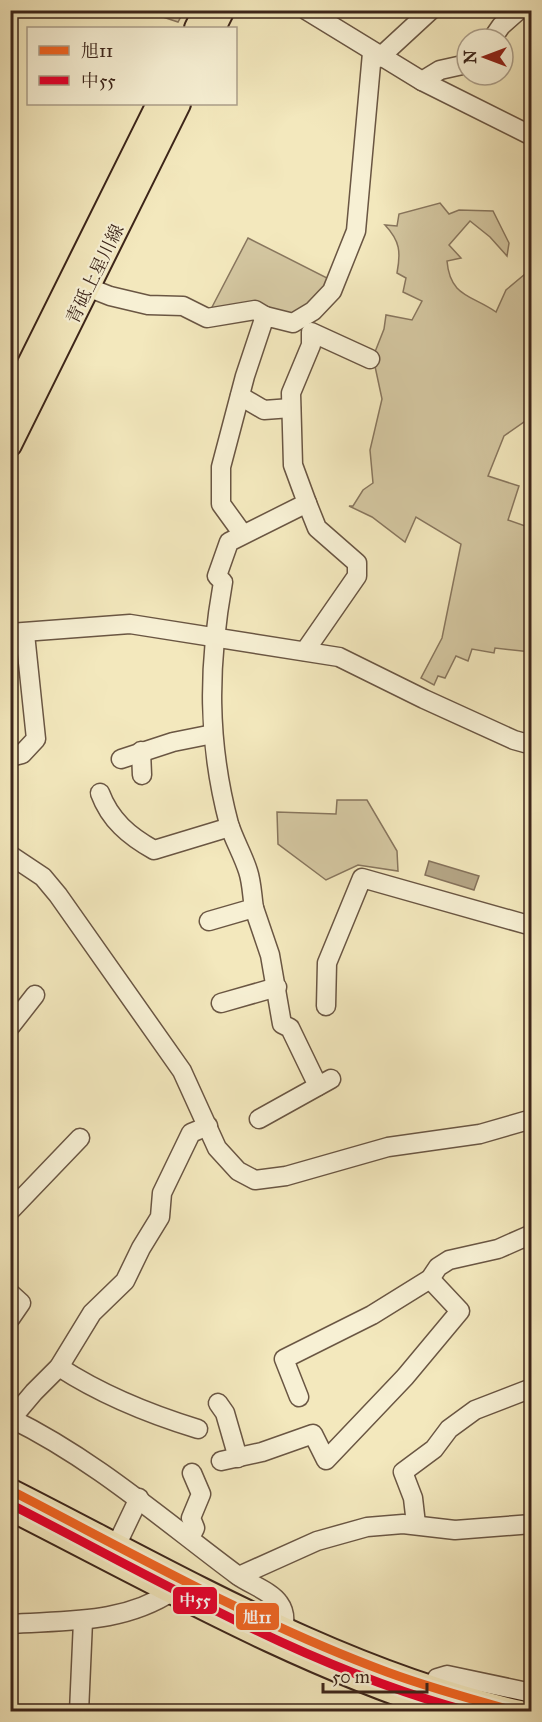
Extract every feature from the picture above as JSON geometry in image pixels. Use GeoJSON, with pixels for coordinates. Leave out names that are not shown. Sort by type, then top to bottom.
{"type":"FeatureCollection","features":[{"type":"Feature","properties":{"kind":"main road"},"geometry":{"type":"LineString","coordinates":[[196,27],[205,10]]}},
{"type":"Feature","properties":{"kind":"main road"},"geometry":{"type":"LineString","coordinates":[[214,27],[223,10]]}},
{"type":"Feature","properties":{"kind":"main road","name":"青砥上星川線"},"geometry":{"type":"LineString","coordinates":[[10,445],[158,105]]}},
{"type":"Feature","properties":{"kind":"main road","name":"青砥上星川線"},"geometry":{"type":"LineString","coordinates":[[10,402],[178,105]]}},
{"type":"Feature","properties":{"kind":"main road"},"geometry":{"type":"LineString","coordinates":[[10,1490],[117,1544],[281,1635]]}},
{"type":"Feature","properties":{"kind":"main road"},"geometry":{"type":"LineString","coordinates":[[10,1509],[173,1592],[281,1635],[354,1660],[450,1712]]}},
{"type":"Feature","properties":{"kind":"main road"},"geometry":{"type":"LineString","coordinates":[[429,1701],[520,1712]]}},
{"type":"Feature","properties":{"kind":"street"},"geometry":{"type":"LineString","coordinates":[[306,10],[376,56],[531,136]]}},
{"type":"Feature","properties":{"kind":"street"},"geometry":{"type":"LineString","coordinates":[[293,323],[313,311],[332,291],[356,231],[376,56],[431,10]]}},
{"type":"Feature","properties":{"kind":"street"},"geometry":{"type":"LineString","coordinates":[[500,27],[519,10]]}},
{"type":"Feature","properties":{"kind":"street"},"geometry":{"type":"LineString","coordinates":[[422,81],[440,70],[455,67]]}},
{"type":"Feature","properties":{"kind":"street"},"geometry":{"type":"LineString","coordinates":[[79,283],[110,296],[148,305],[183,306],[207,318],[255,310],[265,316],[293,323],[370,359]]}},
{"type":"Feature","properties":{"kind":"street"},"geometry":{"type":"LineString","coordinates":[[242,533],[221,504],[221,467],[265,316]]}},
{"type":"Feature","properties":{"kind":"street"},"geometry":{"type":"LineString","coordinates":[[305,651],[357,576],[357,563],[317,528],[292,465],[291,393],[311,345],[311,332]]}},
{"type":"Feature","properties":{"kind":"street"},"geometry":{"type":"LineString","coordinates":[[240,396],[264,410],[291,408]]}},
{"type":"Feature","properties":{"kind":"street"},"geometry":{"type":"LineString","coordinates":[[259,1119],[324,1083],[290,1028],[282,1024],[277,987],[254,908],[249,873],[230,827],[216,766],[211,704],[213,637],[223,582],[217,576],[230,542],[242,533],[307,503]]}},
{"type":"Feature","properties":{"kind":"street"},"geometry":{"type":"LineString","coordinates":[[10,757],[22,754],[36,739],[18,634],[130,624],[339,657],[435,704],[514,740],[531,745]]}},
{"type":"Feature","properties":{"kind":"street"},"geometry":{"type":"LineString","coordinates":[[121,759],[213,734]]}},
{"type":"Feature","properties":{"kind":"street"},"geometry":{"type":"LineString","coordinates":[[141,752],[142,776]]}},
{"type":"Feature","properties":{"kind":"street"},"geometry":{"type":"LineString","coordinates":[[100,793],[106,810],[131,837],[154,850],[230,827]]}},
{"type":"Feature","properties":{"kind":"street"},"geometry":{"type":"LineString","coordinates":[[10,855],[44,877],[58,895],[182,1071],[218,1148],[238,1171],[255,1180],[286,1176],[388,1148],[480,1134],[531,1119]]}},
{"type":"Feature","properties":{"kind":"street"},"geometry":{"type":"LineString","coordinates":[[326,1006],[327,963],[362,878],[531,926]]}},
{"type":"Feature","properties":{"kind":"street"},"geometry":{"type":"LineString","coordinates":[[209,921],[254,908]]}},
{"type":"Feature","properties":{"kind":"street"},"geometry":{"type":"LineString","coordinates":[[221,1003],[277,987]]}},
{"type":"Feature","properties":{"kind":"street"},"geometry":{"type":"LineString","coordinates":[[10,1027],[35,995]]}},
{"type":"Feature","properties":{"kind":"street"},"geometry":{"type":"LineString","coordinates":[[208,1126],[191,1133],[162,1193],[160,1217],[125,1281],[92,1313],[59,1367],[11,1418],[92,1465],[139,1498],[239,1576],[278,1601],[285,1615],[281,1635]]}},
{"type":"Feature","properties":{"kind":"street"},"geometry":{"type":"LineString","coordinates":[[10,1211],[80,1138]]}},
{"type":"Feature","properties":{"kind":"street"},"geometry":{"type":"LineString","coordinates":[[300,1397],[284,1359],[372,1315],[430,1279],[438,1267],[449,1260],[498,1249],[531,1234]]}},
{"type":"Feature","properties":{"kind":"street"},"geometry":{"type":"LineString","coordinates":[[218,1403],[225,1413],[230,1460],[313,1434],[326,1460],[405,1377],[460,1311],[430,1279]]}},
{"type":"Feature","properties":{"kind":"street"},"geometry":{"type":"LineString","coordinates":[[10,1293],[21,1303],[10,1319]]}},
{"type":"Feature","properties":{"kind":"street"},"geometry":{"type":"LineString","coordinates":[[59,1367],[79,1380],[135,1407],[198,1429]]}},
{"type":"Feature","properties":{"kind":"street"},"geometry":{"type":"LineString","coordinates":[[416,1524],[413,1498],[403,1472],[434,1449],[449,1429],[475,1410],[531,1388]]}},
{"type":"Feature","properties":{"kind":"street"},"geometry":{"type":"LineString","coordinates":[[190,1538],[195,1528],[191,1518],[201,1494],[192,1473]]}},
{"type":"Feature","properties":{"kind":"street"},"geometry":{"type":"LineString","coordinates":[[117,1544],[139,1498]]}},
{"type":"Feature","properties":{"kind":"street"},"geometry":{"type":"LineString","coordinates":[[239,1576],[342,1532],[367,1527],[416,1524],[455,1530],[531,1524]]}},
{"type":"Feature","properties":{"kind":"street"},"geometry":{"type":"LineString","coordinates":[[10,1624],[83,1621],[147,1608],[173,1592]]}},
{"type":"Feature","properties":{"kind":"street"},"geometry":{"type":"LineString","coordinates":[[79,1712],[83,1621]]}},
{"type":"Feature","properties":{"kind":"street"},"geometry":{"type":"LineString","coordinates":[[429,1701],[436,1678],[447,1675],[531,1693]]}},
{"type":"Feature","properties":{"kind":"shaded area"},"geometry":{"type":"Polygon","coordinates":[[[145,11],[184,11],[178,22],[145,11]]]}},
{"type":"Feature","properties":{"kind":"shaded area"},"geometry":{"type":"Polygon","coordinates":[[[440,203],[449,214],[459,210],[493,211],[509,243],[507,256],[490,237],[470,221],[449,245],[461,258],[447,261],[453,282],[464,294],[496,312],[506,290],[531,269],[531,417],[504,436],[488,476],[519,486],[508,520],[531,528],[531,652],[495,648],[494,653],[472,649],[468,661],[456,656],[445,678],[438,676],[434,685],[421,678],[442,638],[461,544],[416,517],[405,542],[372,517],[349,506],[353,506],[363,490],[373,483],[370,450],[382,399],[373,357],[384,329],[386,315],[412,320],[422,301],[403,292],[406,278],[397,273],[398,247],[394,236],[385,225],[397,226],[399,214],[440,203]]]}},
{"type":"Feature","properties":{"kind":"shaded area"},"geometry":{"type":"Polygon","coordinates":[[[248,238],[329,279],[310,306],[295,317],[211,309],[248,238]]]}},
{"type":"Feature","properties":{"kind":"shaded area"},"geometry":{"type":"Polygon","coordinates":[[[337,800],[367,800],[397,851],[398,871],[358,865],[326,880],[278,844],[277,812],[336,814],[337,800]]]}},
{"type":"Feature","properties":{"kind":"shaded area"},"geometry":{"type":"Polygon","coordinates":[[[429,861],[479,876],[474,890],[425,875],[429,861]]]}},
{"type":"Feature","properties":{"kind":"transit line","name":"旭11"},"geometry":{"type":"LineString","coordinates":[[10,1490],[196,1587],[339,1653],[403,1678],[518,1712]]}},
{"type":"Feature","properties":{"kind":"transit line","name":"中55"},"geometry":{"type":"LineString","coordinates":[[10,1504],[178,1592],[293,1647],[411,1694],[471,1712]]}}]}
